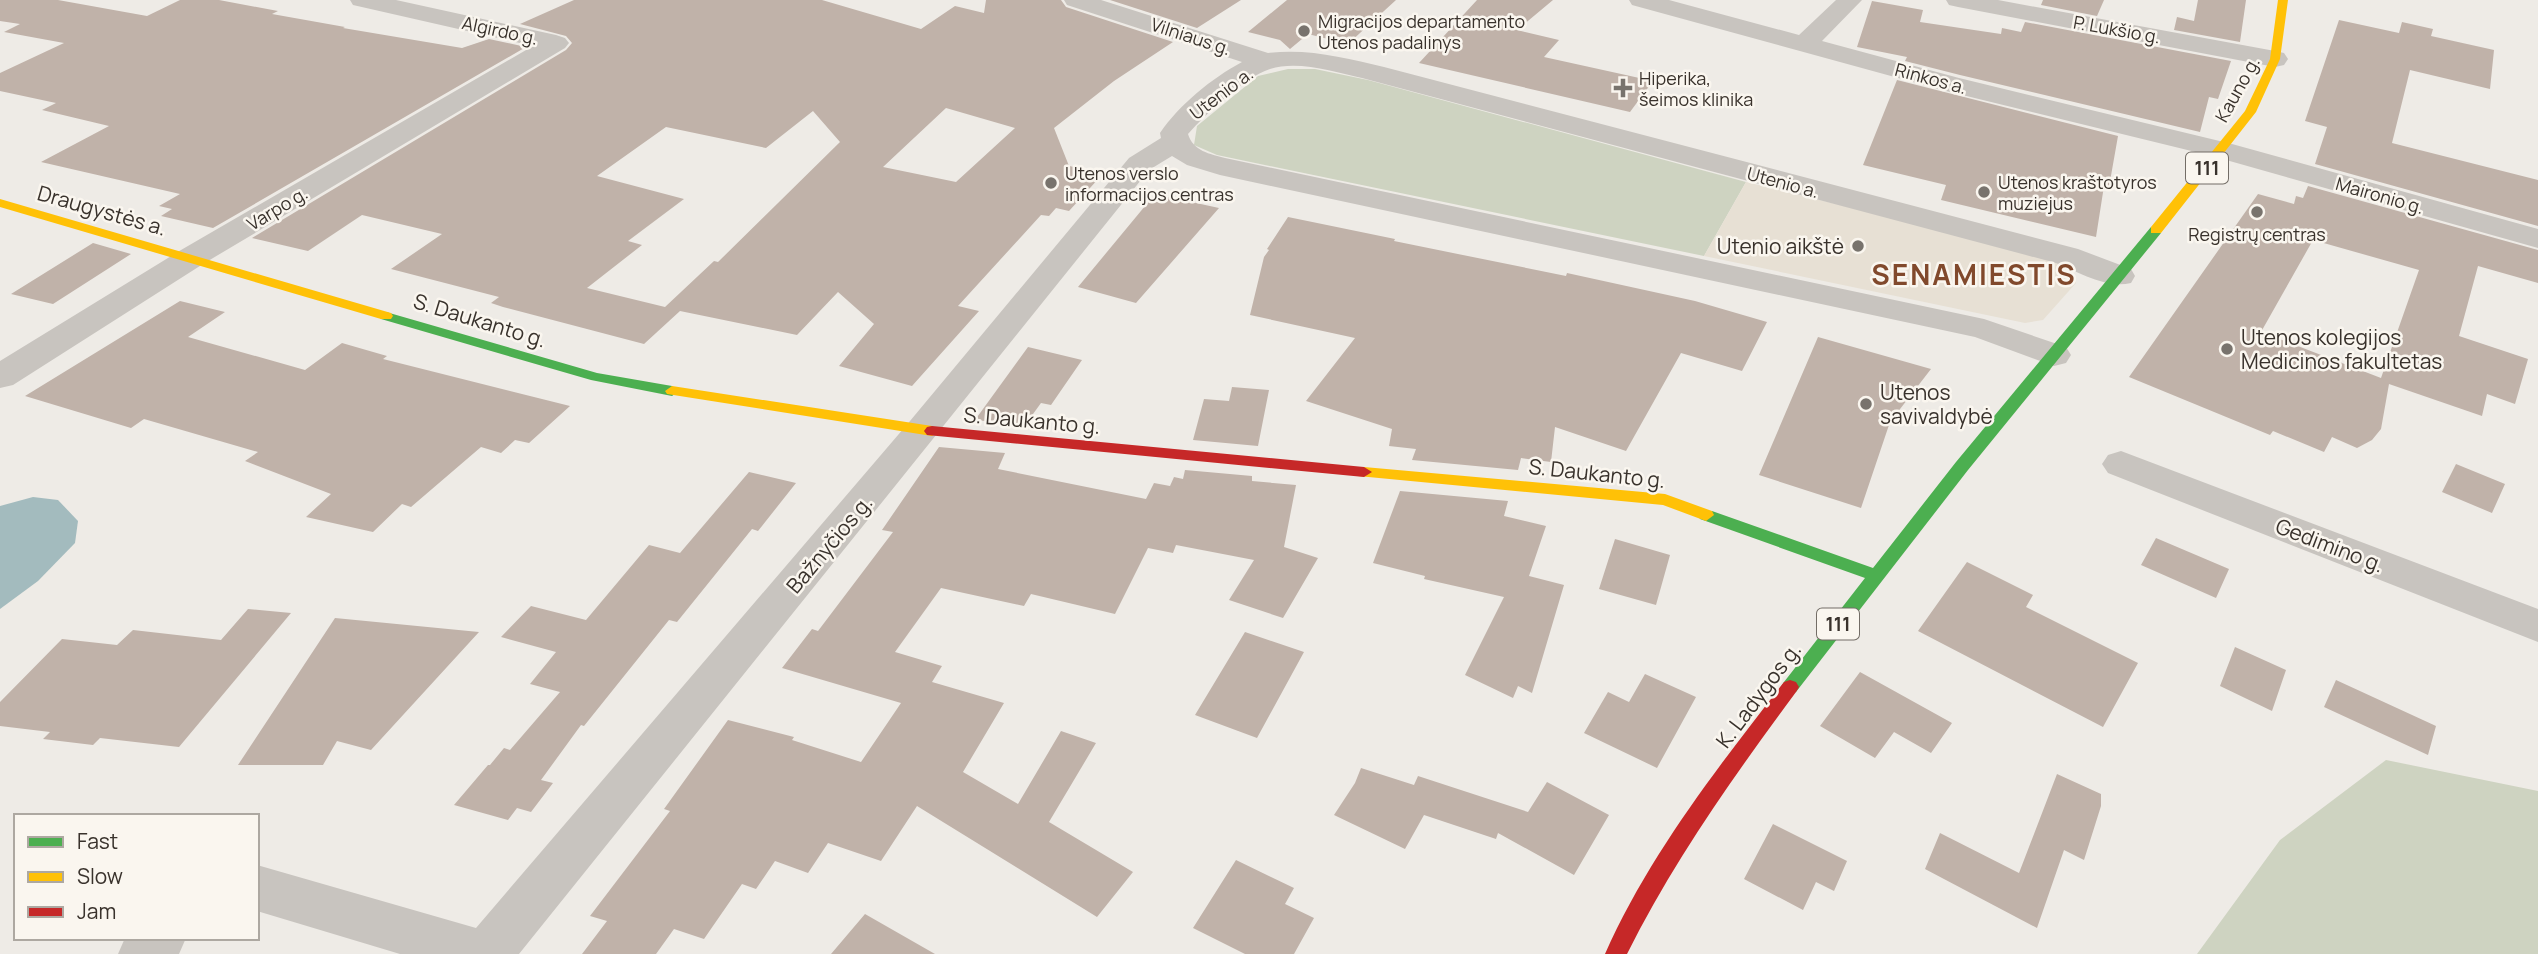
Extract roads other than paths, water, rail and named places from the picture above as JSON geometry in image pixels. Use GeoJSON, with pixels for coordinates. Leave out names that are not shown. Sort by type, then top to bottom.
{"type":"FeatureCollection","features":[{"type":"Feature","properties":{"kind":"street","name":"Algirdo g."},"geometry":{"type":"LineString","coordinates":[[362,0],[556,43]]}},
{"type":"Feature","properties":{"kind":"street","name":"Vilniaus g."},"geometry":{"type":"LineString","coordinates":[[1076,0],[1266,61]]}},
{"type":"Feature","properties":{"kind":"street"},"geometry":{"type":"LineString","coordinates":[[1804,44],[1850,0]]}},
{"type":"Feature","properties":{"kind":"street","name":"P. Lukšio g."},"geometry":{"type":"LineString","coordinates":[[1958,0],[2275,59]]}},
{"type":"Feature","properties":{"kind":"street","name":"Kauno g."},"geometry":{"type":"LineString","coordinates":[[2088,313],[2250,112],[2275,59],[2283,0]]}},
{"type":"Feature","properties":{"kind":"street","name":"Rinkos a."},"geometry":{"type":"LineString","coordinates":[[1659,2],[1804,44],[2222,150]]}},
{"type":"Feature","properties":{"kind":"street","name":"Varpo g."},"geometry":{"type":"LineString","coordinates":[[0,377],[192,257],[556,43]]}},
{"type":"Feature","properties":{"kind":"street","name":"Utenio a."},"geometry":{"type":"LineString","coordinates":[[2054,355],[1984,329],[1220,166],[1182,151],[1175,142],[1174,133],[1186,118],[1249,69],[1266,61],[1311,62],[1376,73],[2067,256],[2119,276]]}},
{"type":"Feature","properties":{"kind":"street","name":"Bažnyčios g."},"geometry":{"type":"LineString","coordinates":[[487,954],[923,430],[1139,163],[1175,142]]}},
{"type":"Feature","properties":{"kind":"street","name":"Maironio g."},"geometry":{"type":"LineString","coordinates":[[2222,150],[2538,239]]}},
{"type":"Feature","properties":{"kind":"street","name":"Draugystės a."},"geometry":{"type":"LineString","coordinates":[[0,203],[192,257]]}},
{"type":"Feature","properties":{"kind":"street","name":"S. Daukanto g."},"geometry":{"type":"LineString","coordinates":[[192,257],[596,377],[679,394],[923,430],[1665,500],[1875,575]]}},
{"type":"Feature","properties":{"kind":"street","name":"K. Ladygos g."},"geometry":{"type":"LineString","coordinates":[[1616,954],[1626,931],[1696,811],[1875,575],[2088,313]]}},
{"type":"Feature","properties":{"kind":"street","name":"Gedimino g."},"geometry":{"type":"LineString","coordinates":[[2121,464],[2538,626]]}},
{"type":"Feature","properties":{"kind":"street"},"geometry":{"type":"LineString","coordinates":[[259,889],[480,954]]}},
{"type":"Feature","properties":{"kind":"street"},"geometry":{"type":"LineString","coordinates":[[144,954],[158,940]]}},
{"type":"Feature","properties":{"kind":"water"},"geometry":{"type":"Polygon","coordinates":[[[33,497],[58,500],[78,521],[75,543],[38,581],[0,609],[0,506],[33,497]]]}},
{"type":"Feature","properties":{"kind":"place","name":"Migracijos departamento Utenos padalinys"},"geometry":{"type":"Point","coordinates":[1304,31]}},
{"type":"Feature","properties":{"kind":"place","name":"Hiperika, šeimos klinika"},"geometry":{"type":"Point","coordinates":[1623,88]}},
{"type":"Feature","properties":{"kind":"place","name":"Utenos verslo informacijos centras"},"geometry":{"type":"Point","coordinates":[1051,183]}},
{"type":"Feature","properties":{"kind":"place","name":"Utenos kraštotyros muziejus"},"geometry":{"type":"Point","coordinates":[1984,192]}},
{"type":"Feature","properties":{"kind":"place","name":"Registrų centras"},"geometry":{"type":"Point","coordinates":[2257,212]}},
{"type":"Feature","properties":{"kind":"place","name":"Utenio aikštė"},"geometry":{"type":"Point","coordinates":[1858,246]}},
{"type":"Feature","properties":{"kind":"place","name":"Utenos kolegijos Medicinos fakultetas"},"geometry":{"type":"Point","coordinates":[2227,349]}},
{"type":"Feature","properties":{"kind":"place","name":"Utenos savivaldybė"},"geometry":{"type":"Point","coordinates":[1866,404]}},
{"type":"Feature","properties":{"kind":"district","name":"SENAMIESTIS"},"geometry":{"type":"Point","coordinates":[1974,274]}}]}
